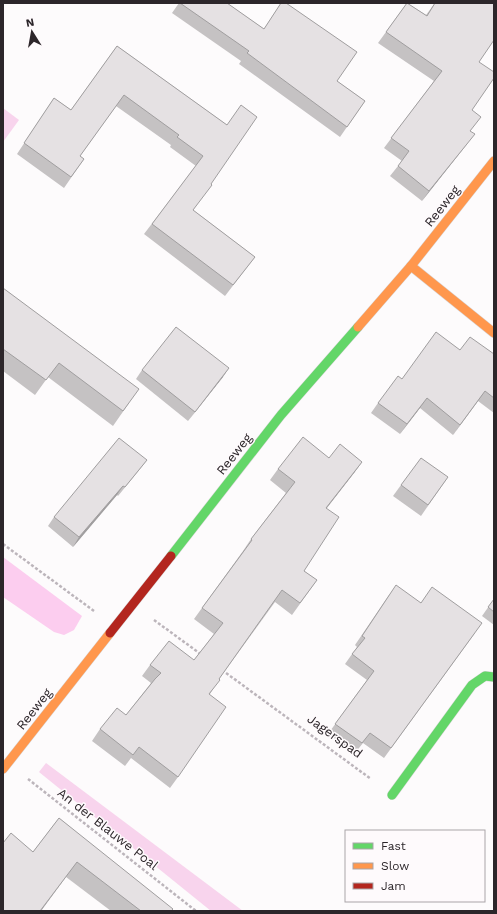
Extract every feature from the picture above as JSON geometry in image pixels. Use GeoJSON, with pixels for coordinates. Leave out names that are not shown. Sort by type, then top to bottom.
{"type":"FeatureCollection","features":[{"type":"Feature","properties":{"kind":"street","name":"Reeweg"},"geometry":{"type":"LineString","coordinates":[[5,766],[281,416],[411,266],[494,161]]}},
{"type":"Feature","properties":{"kind":"street"},"geometry":{"type":"LineString","coordinates":[[411,266],[494,333]]}},
{"type":"Feature","properties":{"kind":"street"},"geometry":{"type":"LineString","coordinates":[[392,795],[472,685],[485,676],[494,677]]}},
{"type":"Feature","properties":{"kind":"path"},"geometry":{"type":"LineString","coordinates":[[3,544],[116,626]]}},
{"type":"Feature","properties":{"kind":"path"},"geometry":{"type":"LineString","coordinates":[[132,604],[208,660]]}},
{"type":"Feature","properties":{"kind":"path","name":"Jagerspad"},"geometry":{"type":"LineString","coordinates":[[221,669],[392,795]]}},
{"type":"Feature","properties":{"kind":"path","name":"An der Blauwe Poal"},"geometry":{"type":"LineString","coordinates":[[5,766],[196,911]]}},
{"type":"Feature","properties":{"kind":"shaded area"},"geometry":{"type":"Polygon","coordinates":[[[3,108],[19,120],[3,142],[3,108]]]}},
{"type":"Feature","properties":{"kind":"shaded area"},"geometry":{"type":"Polygon","coordinates":[[[3,557],[82,616],[74,630],[64,635],[54,632],[3,597],[3,557]]]}},
{"type":"Feature","properties":{"kind":"shaded area"},"geometry":{"type":"Polygon","coordinates":[[[46,763],[243,911],[211,911],[39,772],[46,763]]]}},
{"type":"Feature","properties":{"kind":"building"},"geometry":{"type":"Polygon","coordinates":[[[180,3],[227,3],[264,29],[281,3],[286,3],[357,52],[337,81],[365,101],[347,127],[247,53],[249,51],[180,3]]]}},
{"type":"Feature","properties":{"kind":"building"},"geometry":{"type":"Polygon","coordinates":[[[407,3],[427,16],[435,3],[494,3],[494,40],[479,62],[494,72],[494,78],[472,110],[481,117],[470,131],[475,134],[429,191],[398,166],[409,151],[391,138],[442,71],[386,32],[407,3]]]}},
{"type":"Feature","properties":{"kind":"building"},"geometry":{"type":"Polygon","coordinates":[[[117,46],[227,125],[241,105],[257,117],[211,184],[212,185],[193,210],[255,257],[233,285],[152,224],[203,156],[177,137],[179,135],[124,95],[80,156],[84,159],[71,177],[24,143],[54,98],[71,110],[117,46]]]}},
{"type":"Feature","properties":{"kind":"building"},"geometry":{"type":"Polygon","coordinates":[[[3,288],[139,389],[123,411],[59,363],[46,380],[3,349],[3,288]]]}},
{"type":"Feature","properties":{"kind":"building"},"geometry":{"type":"Polygon","coordinates":[[[176,327],[229,368],[195,412],[142,370],[176,327]]]}},
{"type":"Feature","properties":{"kind":"building"},"geometry":{"type":"Polygon","coordinates":[[[436,332],[460,350],[470,337],[494,354],[494,398],[485,391],[460,425],[427,398],[407,424],[378,403],[398,376],[402,379],[436,332]]]}},
{"type":"Feature","properties":{"kind":"building"},"geometry":{"type":"Polygon","coordinates":[[[303,437],[329,458],[340,444],[362,462],[326,508],[339,517],[304,571],[317,580],[300,603],[282,590],[219,679],[220,680],[209,694],[226,707],[178,777],[139,747],[133,755],[100,729],[117,708],[126,715],[161,673],[150,665],[169,641],[194,660],[223,623],[202,608],[252,540],[251,539],[295,482],[278,469],[303,437]]]}},
{"type":"Feature","properties":{"kind":"building"},"geometry":{"type":"Polygon","coordinates":[[[119,438],[147,460],[125,487],[123,486],[79,537],[54,517],[119,438]]]}},
{"type":"Feature","properties":{"kind":"building"},"geometry":{"type":"Polygon","coordinates":[[[421,458],[448,477],[428,505],[401,485],[421,458]]]}},
{"type":"Feature","properties":{"kind":"building"},"geometry":{"type":"Polygon","coordinates":[[[396,585],[421,603],[432,587],[482,623],[391,748],[370,733],[362,743],[335,724],[374,671],[352,654],[365,638],[362,636],[396,585]]]}},
{"type":"Feature","properties":{"kind":"building"},"geometry":{"type":"Polygon","coordinates":[[[494,599],[494,612],[488,607],[494,599]]]}},
{"type":"Feature","properties":{"kind":"building"},"geometry":{"type":"Polygon","coordinates":[[[59,818],[173,909],[171,911],[141,911],[77,862],[40,911],[3,911],[3,843],[11,833],[33,852],[59,818]]]}},
{"type":"Feature","properties":{"kind":"traffic: fast"},"geometry":{"type":"LineString","coordinates":[[171,556],[281,415],[358,327]]}},
{"type":"Feature","properties":{"kind":"traffic: fast"},"geometry":{"type":"LineString","coordinates":[[392,795],[472,685],[485,676],[494,677]]}},
{"type":"Feature","properties":{"kind":"traffic: slow"},"geometry":{"type":"LineString","coordinates":[[358,327],[411,266],[494,161]]}},
{"type":"Feature","properties":{"kind":"traffic: slow"},"geometry":{"type":"LineString","coordinates":[[411,266],[494,333]]}},
{"type":"Feature","properties":{"kind":"traffic: slow"},"geometry":{"type":"LineString","coordinates":[[3,769],[110,633]]}},
{"type":"Feature","properties":{"kind":"traffic: jam"},"geometry":{"type":"LineString","coordinates":[[110,633],[171,556]]}}]}
